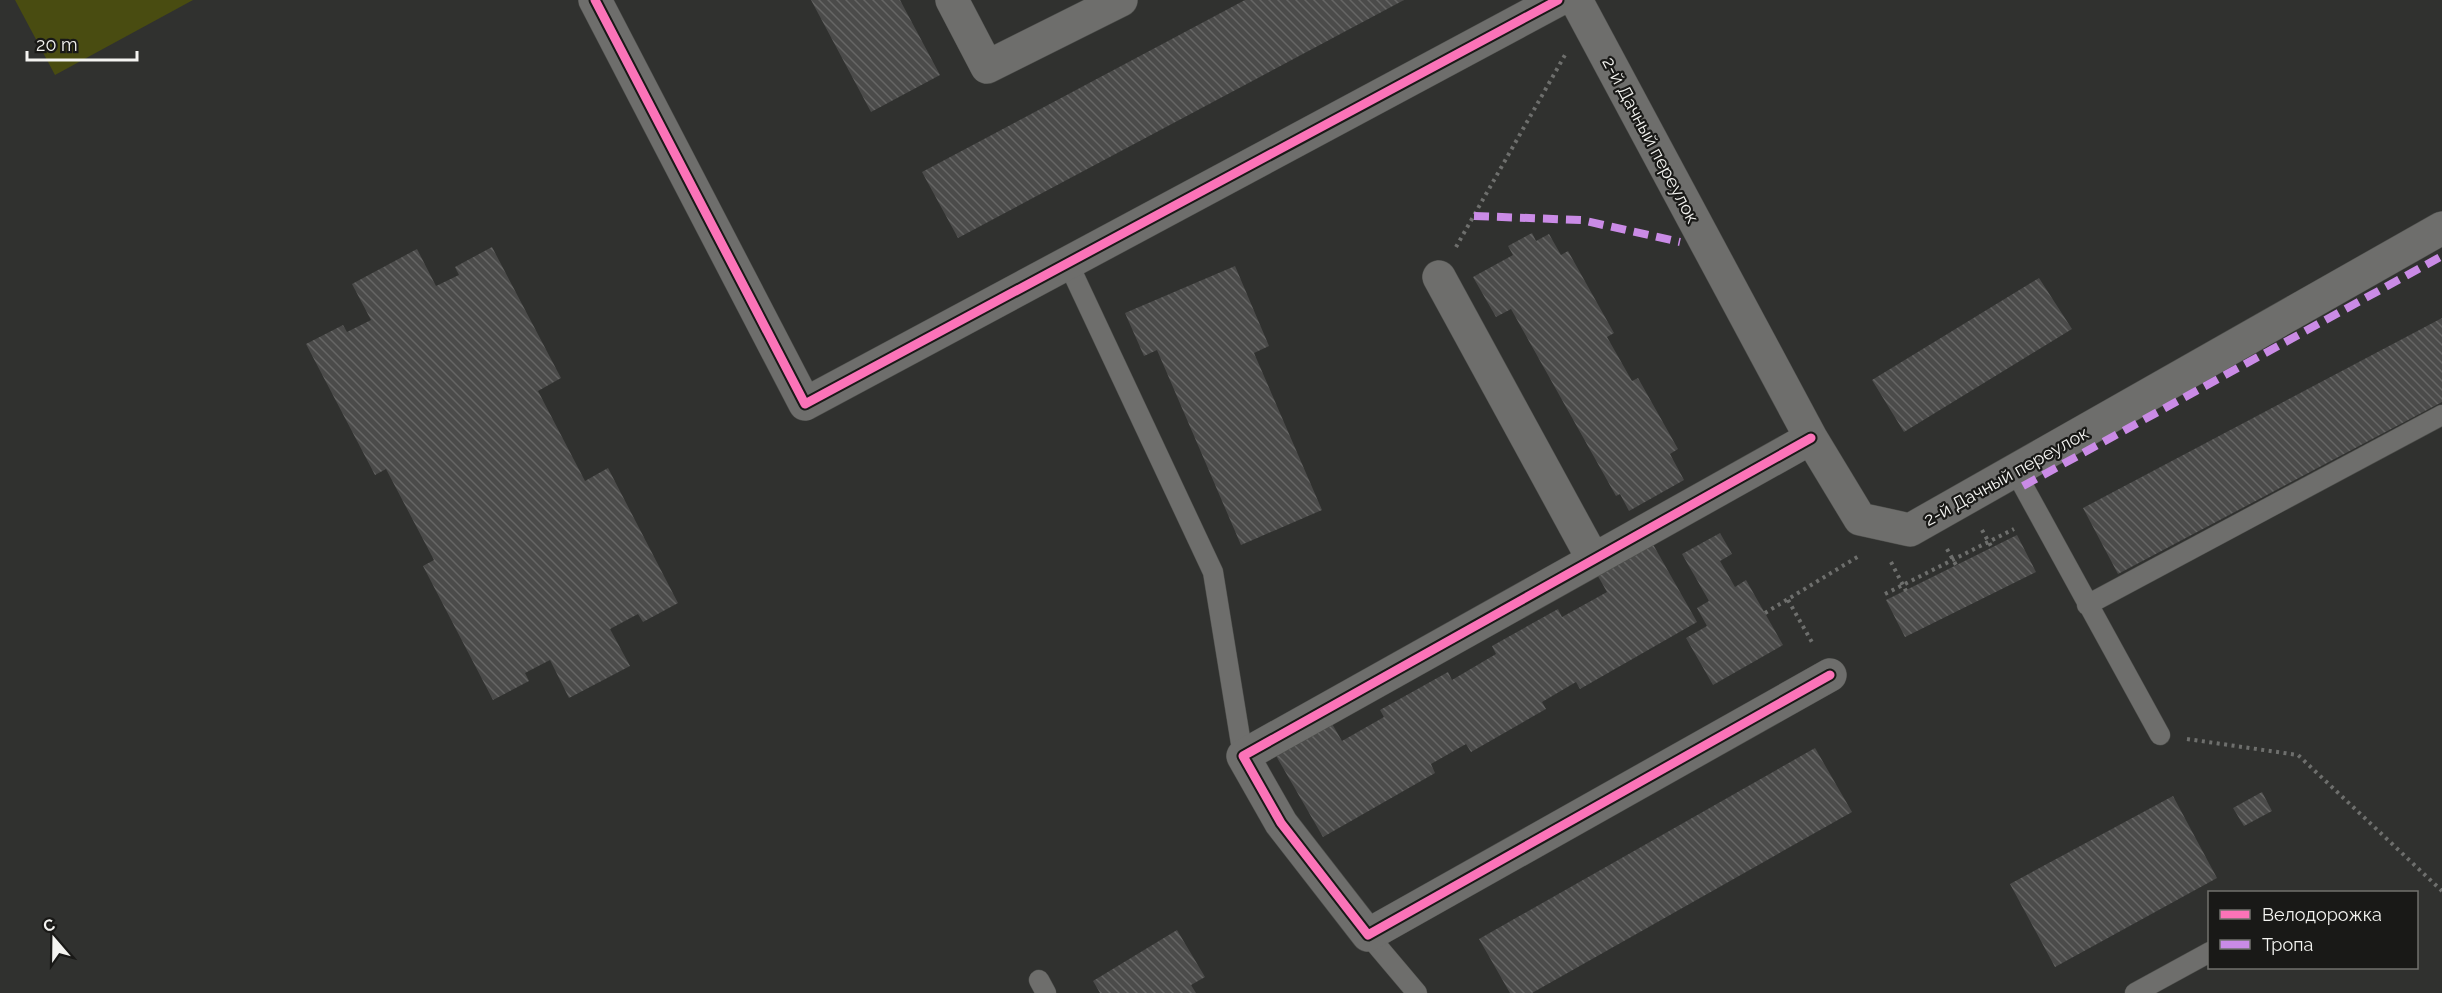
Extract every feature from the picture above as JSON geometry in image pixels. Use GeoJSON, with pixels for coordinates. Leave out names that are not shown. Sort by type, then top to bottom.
{"type":"FeatureCollection","features":[{"type":"Feature","properties":{"kind":"street"},"geometry":{"type":"LineString","coordinates":[[595,0],[805,404],[1558,0]]}},
{"type":"Feature","properties":{"kind":"street"},"geometry":{"type":"LineString","coordinates":[[952,0],[987,67],[1121,0]]}},
{"type":"Feature","properties":{"kind":"street","name":"2-й Дачный переулок"},"geometry":{"type":"LineString","coordinates":[[1576,0],[1811,438],[1860,519],[1910,530],[2442,228]]}},
{"type":"Feature","properties":{"kind":"street"},"geometry":{"type":"LineString","coordinates":[[1439,277],[1593,559]]}},
{"type":"Feature","properties":{"kind":"street"},"geometry":{"type":"LineString","coordinates":[[1811,438],[1243,756],[1281,823],[1368,935],[1830,675]]}},
{"type":"Feature","properties":{"kind":"lane"},"geometry":{"type":"LineString","coordinates":[[1068,263],[1213,572],[1243,756]]}},
{"type":"Feature","properties":{"kind":"lane"},"geometry":{"type":"LineString","coordinates":[[2087,605],[2442,415]]}},
{"type":"Feature","properties":{"kind":"lane"},"geometry":{"type":"LineString","coordinates":[[2015,471],[2160,735]]}},
{"type":"Feature","properties":{"kind":"lane"},"geometry":{"type":"LineString","coordinates":[[1368,935],[1417,993]]}},
{"type":"Feature","properties":{"kind":"lane"},"geometry":{"type":"LineString","coordinates":[[2135,993],[2208,953]]}},
{"type":"Feature","properties":{"kind":"path"},"geometry":{"type":"LineString","coordinates":[[1439,277],[1567,52]]}},
{"type":"Feature","properties":{"kind":"path"},"geometry":{"type":"LineString","coordinates":[[1885,594],[2014,530]]}},
{"type":"Feature","properties":{"kind":"path"},"geometry":{"type":"LineString","coordinates":[[1765,614],[1868,551]]}},
{"type":"Feature","properties":{"kind":"path"},"geometry":{"type":"LineString","coordinates":[[1886,554],[1906,591]]}},
{"type":"Feature","properties":{"kind":"path"},"geometry":{"type":"LineString","coordinates":[[1788,600],[1830,675]]}},
{"type":"Feature","properties":{"kind":"path"},"geometry":{"type":"LineString","coordinates":[[2160,735],[2298,755],[2442,891]]}},
{"type":"Feature","properties":{"kind":"shaded area"},"geometry":{"type":"Polygon","coordinates":[[[15,0],[193,0],[55,75],[15,0]]]}},
{"type":"Feature","properties":{"kind":"building"},"geometry":{"type":"Polygon","coordinates":[[[811,0],[900,0],[940,75],[871,112],[811,0]]]}},
{"type":"Feature","properties":{"kind":"building"},"geometry":{"type":"Polygon","coordinates":[[[1245,0],[1404,0],[958,238],[922,172],[1245,0]]]}},
{"type":"Feature","properties":{"kind":"building"},"geometry":{"type":"Polygon","coordinates":[[[1532,233],[1536,241],[1549,234],[1561,255],[1568,251],[1614,333],[1607,337],[1632,381],[1638,378],[1678,449],[1670,454],[1684,480],[1629,511],[1620,494],[1616,496],[1511,309],[1496,317],[1473,277],[1513,255],[1508,246],[1532,233]]]}},
{"type":"Feature","properties":{"kind":"building"},"geometry":{"type":"Polygon","coordinates":[[[492,247],[561,378],[538,391],[585,481],[608,468],[678,603],[643,622],[638,614],[610,629],[630,666],[569,698],[550,660],[525,673],[529,681],[493,700],[423,566],[434,560],[386,469],[375,475],[306,344],[343,325],[347,332],[371,320],[352,284],[417,249],[436,286],[459,275],[455,267],[492,247]]]}},
{"type":"Feature","properties":{"kind":"building"},"geometry":{"type":"Polygon","coordinates":[[[1235,266],[1269,346],[1254,353],[1322,510],[1241,545],[1157,350],[1144,356],[1125,313],[1235,266]]]}},
{"type":"Feature","properties":{"kind":"building"},"geometry":{"type":"Polygon","coordinates":[[[2039,278],[2072,329],[1904,432],[1872,380],[2039,278]]]}},
{"type":"Feature","properties":{"kind":"building"},"geometry":{"type":"Polygon","coordinates":[[[2442,318],[2442,402],[2118,574],[2083,508],[2442,318]]]}},
{"type":"Feature","properties":{"kind":"building"},"geometry":{"type":"Polygon","coordinates":[[[1720,533],[1732,554],[1720,561],[1735,587],[1746,580],[1783,645],[1713,685],[1686,638],[1707,626],[1697,608],[1709,601],[1682,554],[1720,533]]]}},
{"type":"Feature","properties":{"kind":"building"},"geometry":{"type":"Polygon","coordinates":[[[2017,535],[2036,572],[1905,637],[1886,600],[2017,535]]]}},
{"type":"Feature","properties":{"kind":"building"},"geometry":{"type":"Polygon","coordinates":[[[1650,539],[1697,622],[1580,689],[1576,682],[1542,702],[1546,709],[1471,752],[1466,744],[1431,764],[1435,773],[1323,837],[1275,754],[1331,722],[1342,741],[1384,717],[1380,710],[1448,672],[1452,680],[1496,654],[1492,646],[1558,609],[1562,617],[1607,592],[1595,571],[1650,539]]]}},
{"type":"Feature","properties":{"kind":"building"},"geometry":{"type":"Polygon","coordinates":[[[1815,748],[1852,812],[1532,993],[1510,993],[1479,939],[1815,748]]]}},
{"type":"Feature","properties":{"kind":"building"},"geometry":{"type":"Polygon","coordinates":[[[2262,792],[2272,811],[2244,826],[2233,808],[2262,792]]]}},
{"type":"Feature","properties":{"kind":"building"},"geometry":{"type":"Polygon","coordinates":[[[2173,796],[2217,878],[2055,967],[2010,884],[2173,796]]]}},
{"type":"Feature","properties":{"kind":"building"},"geometry":{"type":"Polygon","coordinates":[[[1177,930],[1205,977],[1191,985],[1196,993],[1100,993],[1093,981],[1177,930]]]}},
{"type":"Feature","properties":{"kind":"marked path"},"geometry":{"type":"LineString","coordinates":[[1474,216],[1581,220],[1680,242]]}},
{"type":"Feature","properties":{"kind":"marked path"},"geometry":{"type":"LineString","coordinates":[[2023,486],[2442,256]]}},
{"type":"Feature","properties":{"kind":"cycle path"},"geometry":{"type":"LineString","coordinates":[[595,0],[805,404],[1558,0]]}},
{"type":"Feature","properties":{"kind":"cycle path"},"geometry":{"type":"LineString","coordinates":[[1811,438],[1243,756],[1281,823],[1368,935],[1830,675]]}}]}
